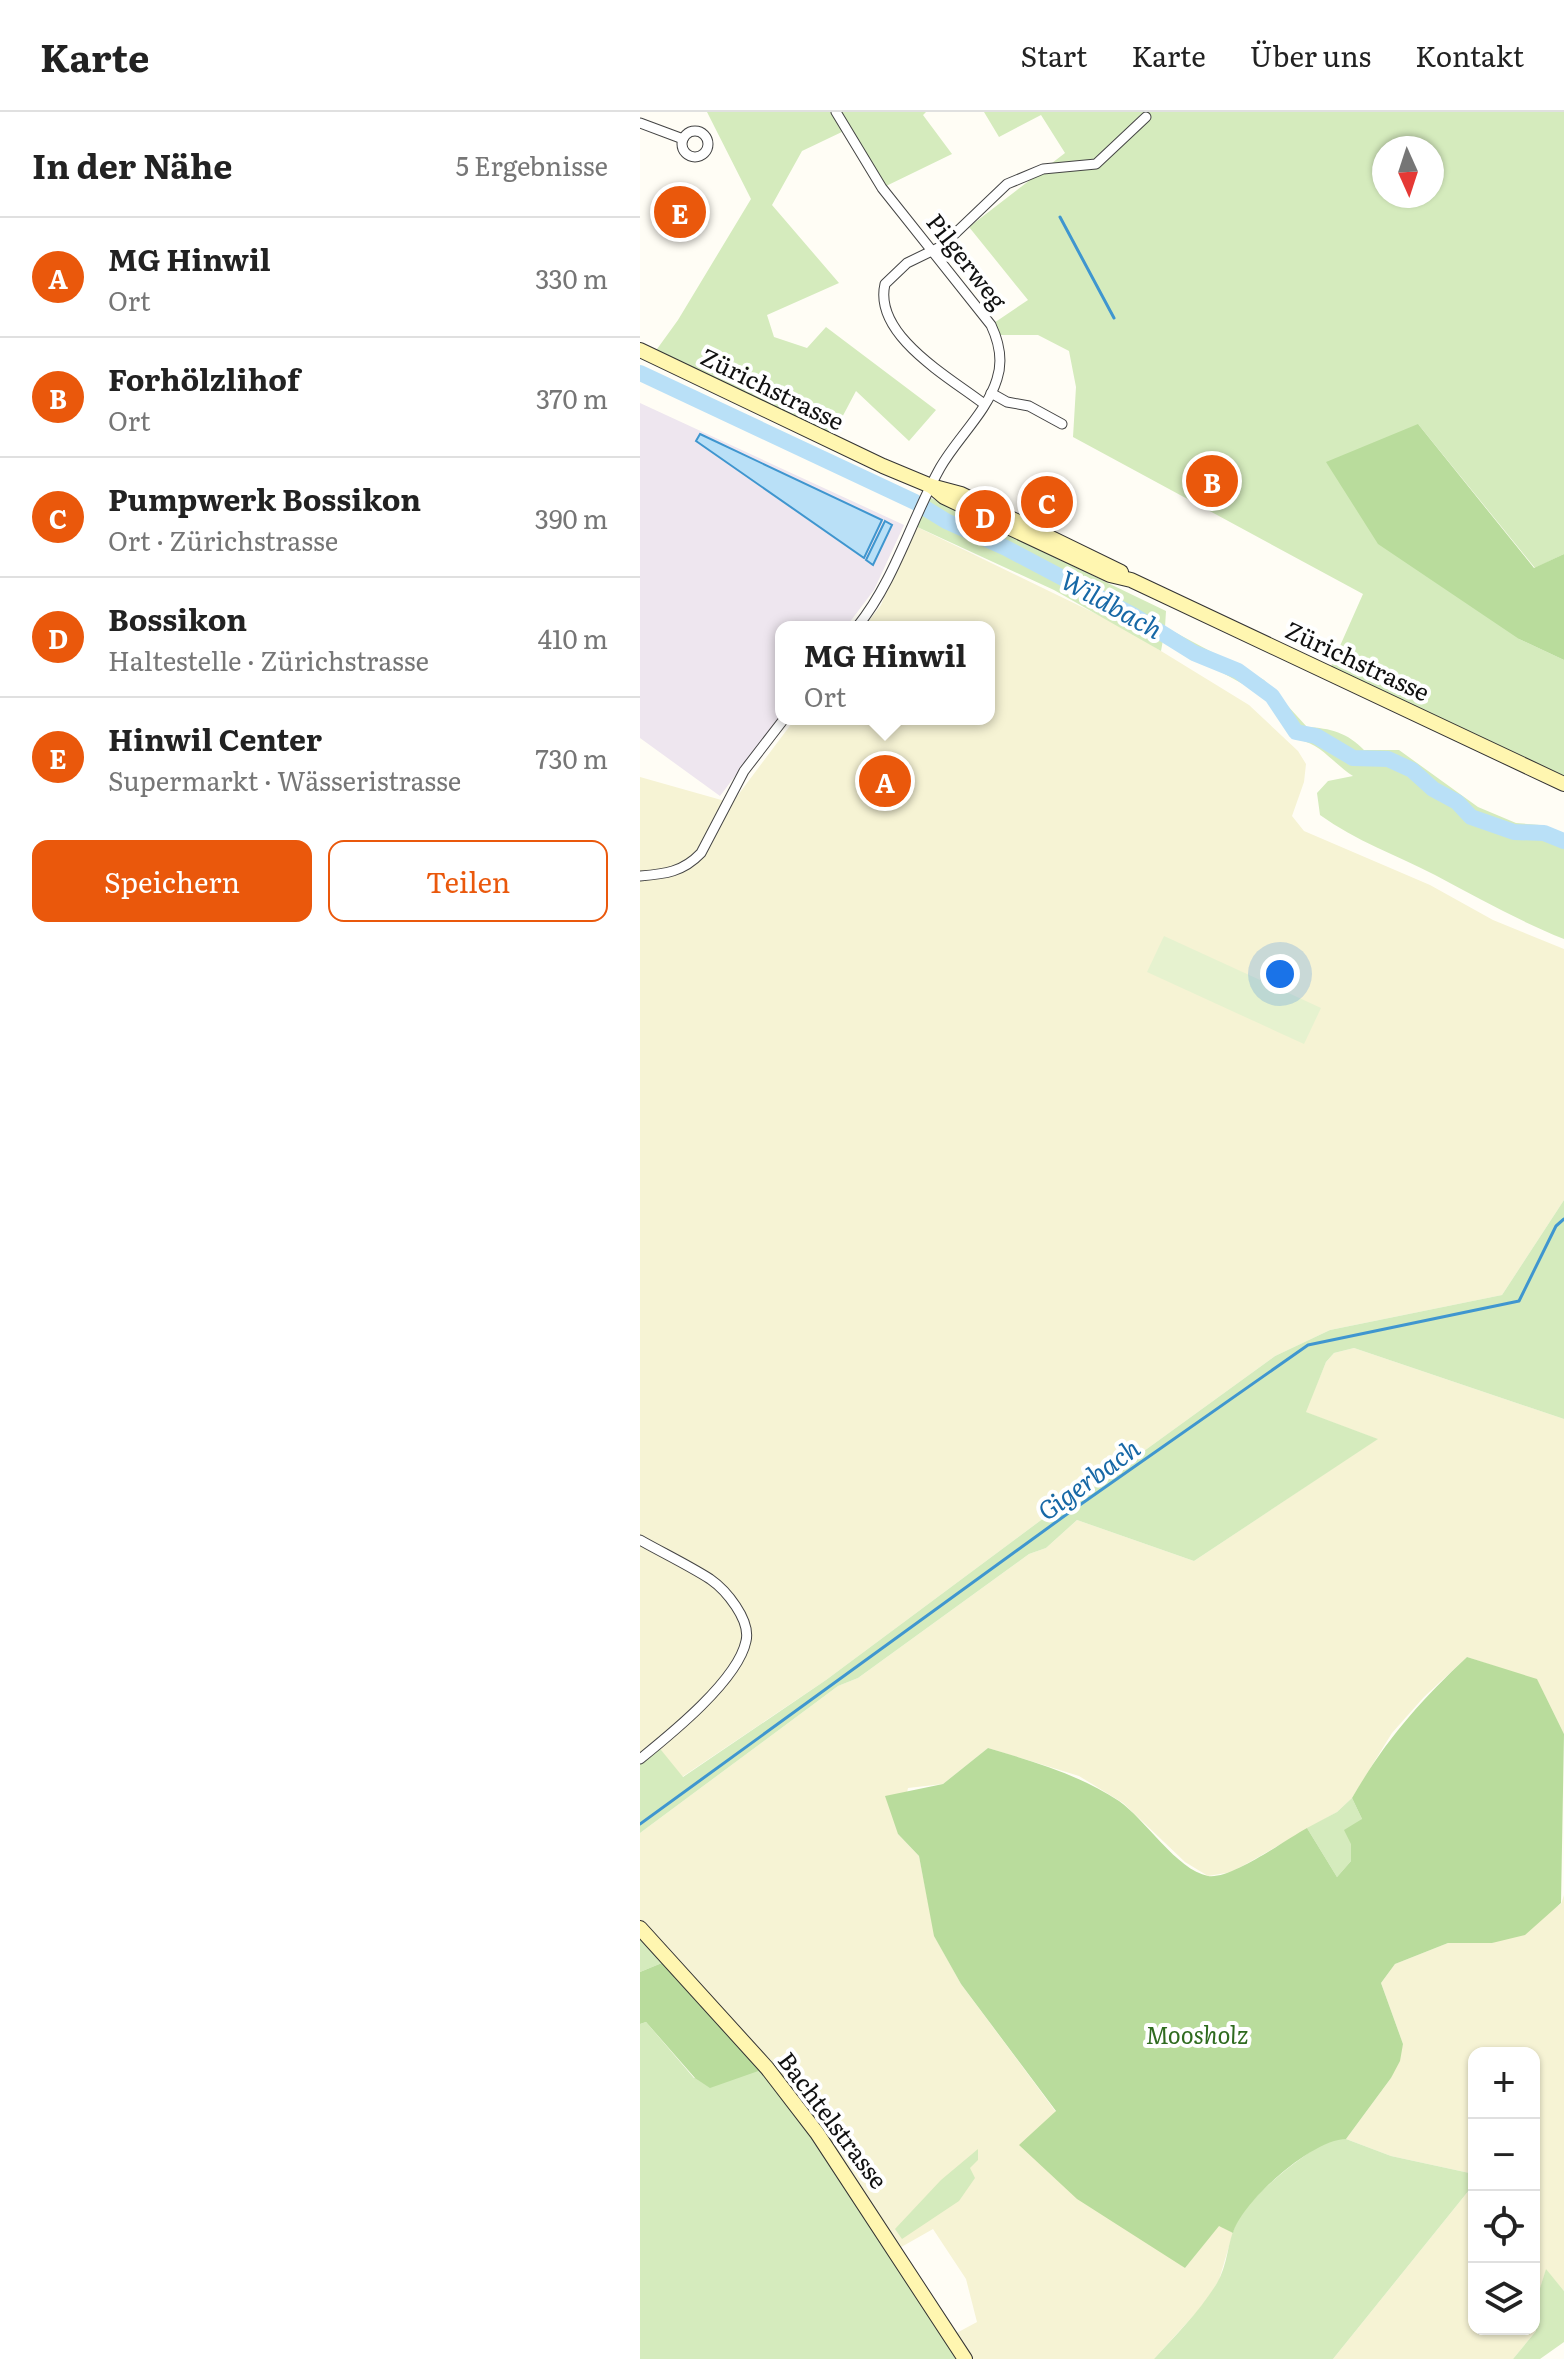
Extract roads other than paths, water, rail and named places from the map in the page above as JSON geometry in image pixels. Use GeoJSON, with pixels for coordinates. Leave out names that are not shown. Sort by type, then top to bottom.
{"type":"FeatureCollection","features":[{"type":"Feature","properties":{"kind":"main road","name":"Zürichstrasse"},"geometry":{"type":"LineString","coordinates":[[640,350],[931,486],[953,490],[1114,566],[1131,580],[1564,784]]}},
{"type":"Feature","properties":{"kind":"main road","name":"Bachtelstrasse"},"geometry":{"type":"LineString","coordinates":[[640,1928],[767,2068],[817,2133],[873,2214],[965,2359]]}},
{"type":"Feature","properties":{"kind":"street","name":"Pilgerweg"},"geometry":{"type":"LineString","coordinates":[[836,112],[882,188],[985,316],[996,336],[999,371],[991,393],[931,486],[885,585],[861,621]]}},
{"type":"Feature","properties":{"kind":"street"},"geometry":{"type":"LineString","coordinates":[[984,404],[910,347],[892,329],[884,298],[885,284],[907,263],[942,246],[1007,184],[1043,169],[1096,164],[1146,117]]}},
{"type":"Feature","properties":{"kind":"street"},"geometry":{"type":"LineString","coordinates":[[640,123],[683,139]]}},
{"type":"Feature","properties":{"kind":"street"},"geometry":{"type":"LineString","coordinates":[[991,393],[1007,402],[1029,406],[1062,424]]}},
{"type":"Feature","properties":{"kind":"street"},"geometry":{"type":"LineString","coordinates":[[640,876],[679,871],[701,853],[744,771],[779,725]]}},
{"type":"Feature","properties":{"kind":"street"},"geometry":{"type":"LineString","coordinates":[[640,1540],[712,1580],[740,1614],[747,1639],[740,1655],[710,1696],[640,1759]]}},
{"type":"Feature","properties":{"kind":"water"},"geometry":{"type":"Polygon","coordinates":[[[700,434],[882,520],[864,558],[696,441],[700,434]]]}},
{"type":"Feature","properties":{"kind":"water"},"geometry":{"type":"Polygon","coordinates":[[[885,521],[892,525],[873,565],[866,560],[885,521]]]}},
{"type":"Feature","properties":{"kind":"waterway"},"geometry":{"type":"LineString","coordinates":[[1060,217],[1114,318]]}},
{"type":"Feature","properties":{"kind":"waterway","name":"Wildbach"},"geometry":{"type":"LineString","coordinates":[[640,373],[915,502],[946,521],[1006,548],[1133,615],[1194,653],[1238,671],[1272,696],[1296,732],[1316,736],[1353,758],[1388,759],[1412,770],[1433,789],[1457,802],[1471,817],[1514,832],[1544,833],[1564,841]]}},
{"type":"Feature","properties":{"kind":"waterway","name":"Gigerbach"},"geometry":{"type":"LineString","coordinates":[[640,1824],[1074,1509],[1308,1345],[1519,1301],[1556,1226],[1564,1219]]}},
{"type":"Feature","properties":{"kind":"place","name":"Hinwil Center"},"geometry":{"type":"Point","coordinates":[680,212]}},
{"type":"Feature","properties":{"kind":"place","name":"Forhölzlihof"},"geometry":{"type":"Point","coordinates":[1212,481]}},
{"type":"Feature","properties":{"kind":"place","name":"Pumpwerk Bossikon"},"geometry":{"type":"Point","coordinates":[1047,502]}},
{"type":"Feature","properties":{"kind":"place","name":"Bossikon"},"geometry":{"type":"Point","coordinates":[985,516]}},
{"type":"Feature","properties":{"kind":"place","name":"MG Hinwil"},"geometry":{"type":"Point","coordinates":[885,781]}},
{"type":"Feature","properties":{"kind":"park label","name":"Moosholz"},"geometry":{"type":"Point","coordinates":[1197,2036]}}]}
